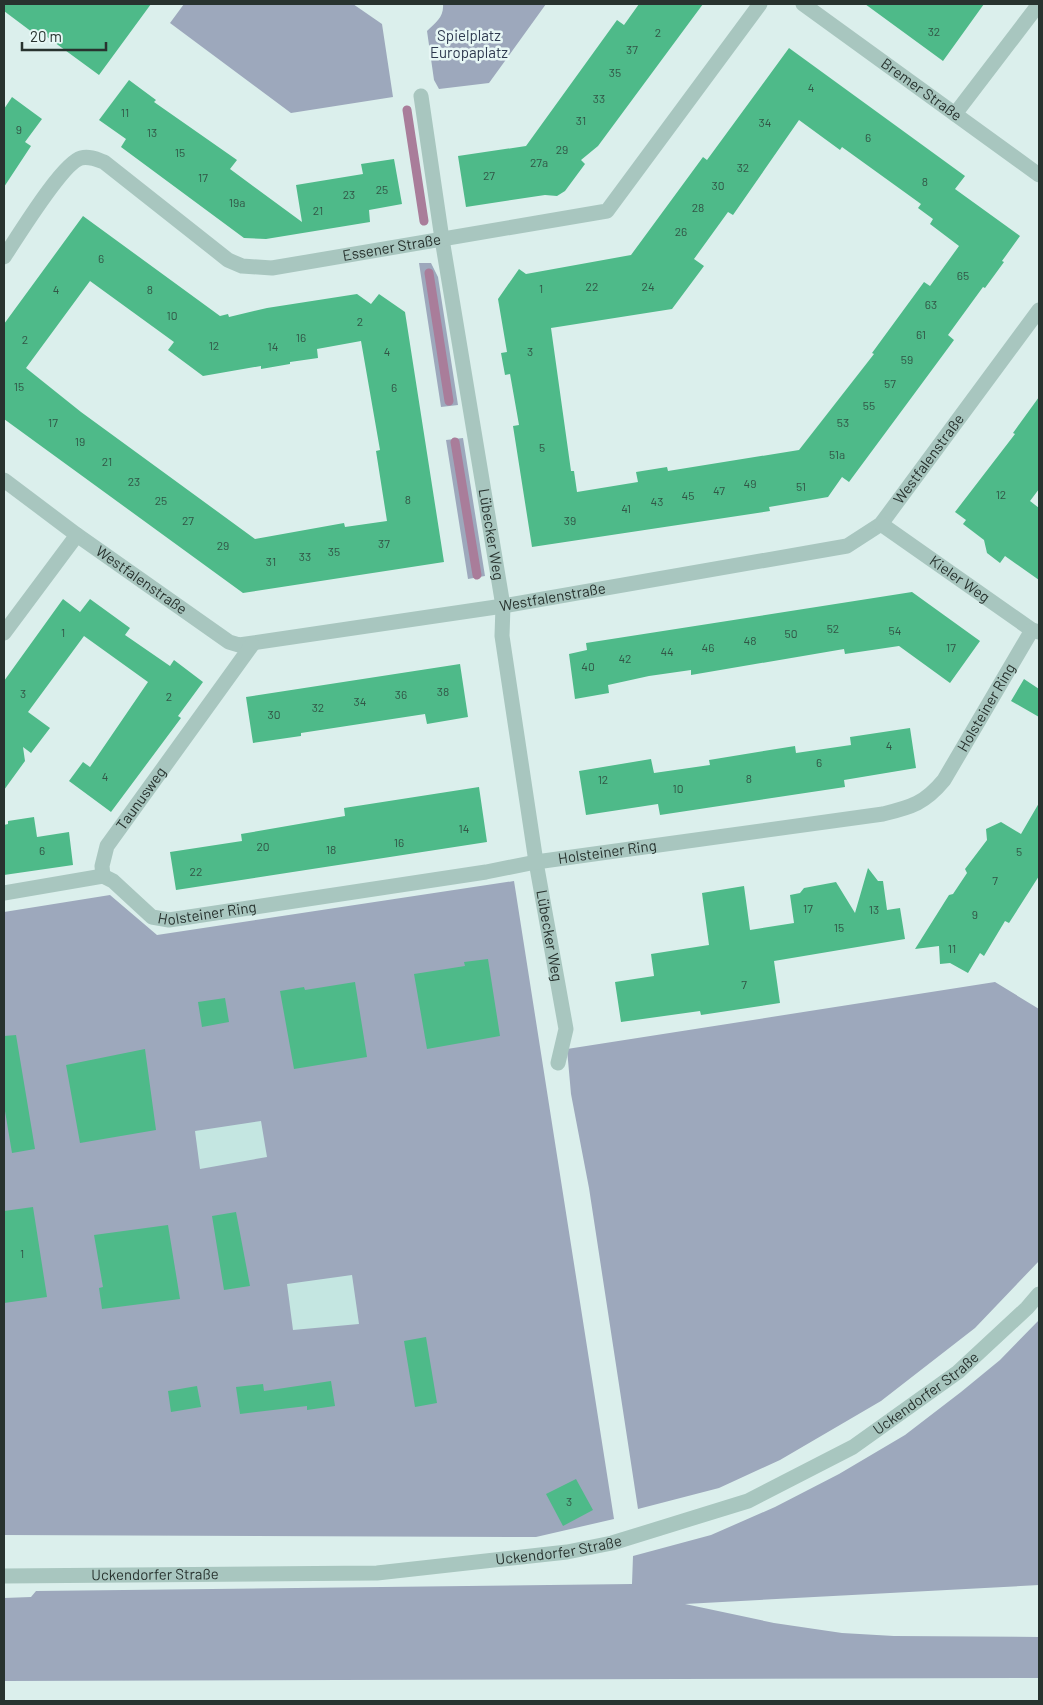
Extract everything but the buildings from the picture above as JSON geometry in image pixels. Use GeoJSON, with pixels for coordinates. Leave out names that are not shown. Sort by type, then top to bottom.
{"type":"FeatureCollection","features":[{"type":"Feature","properties":{"kind":"street","name":"Essener Straße"},"geometry":{"type":"LineString","coordinates":[[4,257],[62,173],[80,158],[90,157],[104,162],[228,260],[242,266],[272,268],[607,211],[760,4]]}},
{"type":"Feature","properties":{"kind":"street","name":"Bremer Straße"},"geometry":{"type":"LineString","coordinates":[[804,4],[1039,175]]}},
{"type":"Feature","properties":{"kind":"street"},"geometry":{"type":"LineString","coordinates":[[955,114],[1039,4]]}},
{"type":"Feature","properties":{"kind":"street","name":"Lübecker Weg"},"geometry":{"type":"LineString","coordinates":[[420,96],[503,606],[502,636],[536,862],[566,1030],[558,1063]]}},
{"type":"Feature","properties":{"kind":"street","name":"Westfalenstraße"},"geometry":{"type":"LineString","coordinates":[[4,480],[77,535],[230,642],[252,645],[503,606],[847,546],[882,524],[1039,310]]}},
{"type":"Feature","properties":{"kind":"street","name":"Kieler Weg"},"geometry":{"type":"LineString","coordinates":[[882,524],[1036,631]]}},
{"type":"Feature","properties":{"kind":"street"},"geometry":{"type":"LineString","coordinates":[[4,633],[77,535]]}},
{"type":"Feature","properties":{"kind":"street","name":"Holsteiner Ring"},"geometry":{"type":"LineString","coordinates":[[103,876],[113,881],[152,916],[169,920],[486,872],[536,862],[883,814],[912,807],[930,797],[944,780],[1036,631]]}},
{"type":"Feature","properties":{"kind":"street","name":"Taunusweg"},"geometry":{"type":"LineString","coordinates":[[103,876],[102,866],[107,846],[252,645]]}},
{"type":"Feature","properties":{"kind":"street"},"geometry":{"type":"LineString","coordinates":[[4,893],[103,876]]}},
{"type":"Feature","properties":{"kind":"street","name":"Uckendorfer Straße"},"geometry":{"type":"LineString","coordinates":[[4,1576],[377,1573],[567,1552],[612,1543],[748,1501],[853,1446],[958,1372],[1028,1308],[1039,1294]]}},
{"type":"Feature","properties":{"kind":"green space"},"geometry":{"type":"Polygon","coordinates":[[[184,4],[353,4],[382,24],[393,97],[291,113],[170,23],[184,4]]]}},
{"type":"Feature","properties":{"kind":"green space","name":"Spielplatz Europaplatz"},"geometry":{"type":"Polygon","coordinates":[[[443,4],[546,4],[489,83],[439,89],[434,80],[427,31],[441,16],[443,4]]]}},
{"type":"Feature","properties":{"kind":"green space"},"geometry":{"type":"Polygon","coordinates":[[[419,263],[431,263],[438,277],[458,405],[441,407],[419,263]]]}},
{"type":"Feature","properties":{"kind":"green space"},"geometry":{"type":"Polygon","coordinates":[[[463,438],[485,576],[468,579],[446,440],[463,438]]]}},
{"type":"Feature","properties":{"kind":"green space"},"geometry":{"type":"Polygon","coordinates":[[[514,881],[614,1519],[536,1537],[4,1535],[4,912],[110,895],[157,935],[514,881]]]}},
{"type":"Feature","properties":{"kind":"green space"},"geometry":{"type":"Polygon","coordinates":[[[995,982],[1039,1009],[1039,1261],[975,1328],[881,1401],[780,1460],[719,1488],[638,1509],[589,1188],[571,1094],[567,1049],[995,982]]]}},
{"type":"Feature","properties":{"kind":"green space"},"geometry":{"type":"Polygon","coordinates":[[[1039,1320],[1039,1585],[685,1604],[774,1623],[842,1633],[894,1636],[1039,1637],[1039,1678],[4,1681],[4,1598],[31,1597],[36,1591],[632,1584],[633,1556],[711,1535],[775,1507],[839,1474],[905,1435],[1000,1360],[1039,1320]]]}},
{"type":"Feature","properties":{"kind":"shaded area"},"geometry":{"type":"Polygon","coordinates":[[[261,1121],[267,1157],[200,1169],[195,1131],[261,1121]]]}},
{"type":"Feature","properties":{"kind":"shaded area"},"geometry":{"type":"Polygon","coordinates":[[[352,1275],[359,1324],[293,1330],[287,1284],[352,1275]]]}},
{"type":"Feature","properties":{"kind":"waterway"},"geometry":{"type":"LineString","coordinates":[[407,110],[424,221]]}},
{"type":"Feature","properties":{"kind":"waterway"},"geometry":{"type":"LineString","coordinates":[[429,273],[449,401]]}},
{"type":"Feature","properties":{"kind":"waterway"},"geometry":{"type":"LineString","coordinates":[[455,442],[477,575]]}}]}
